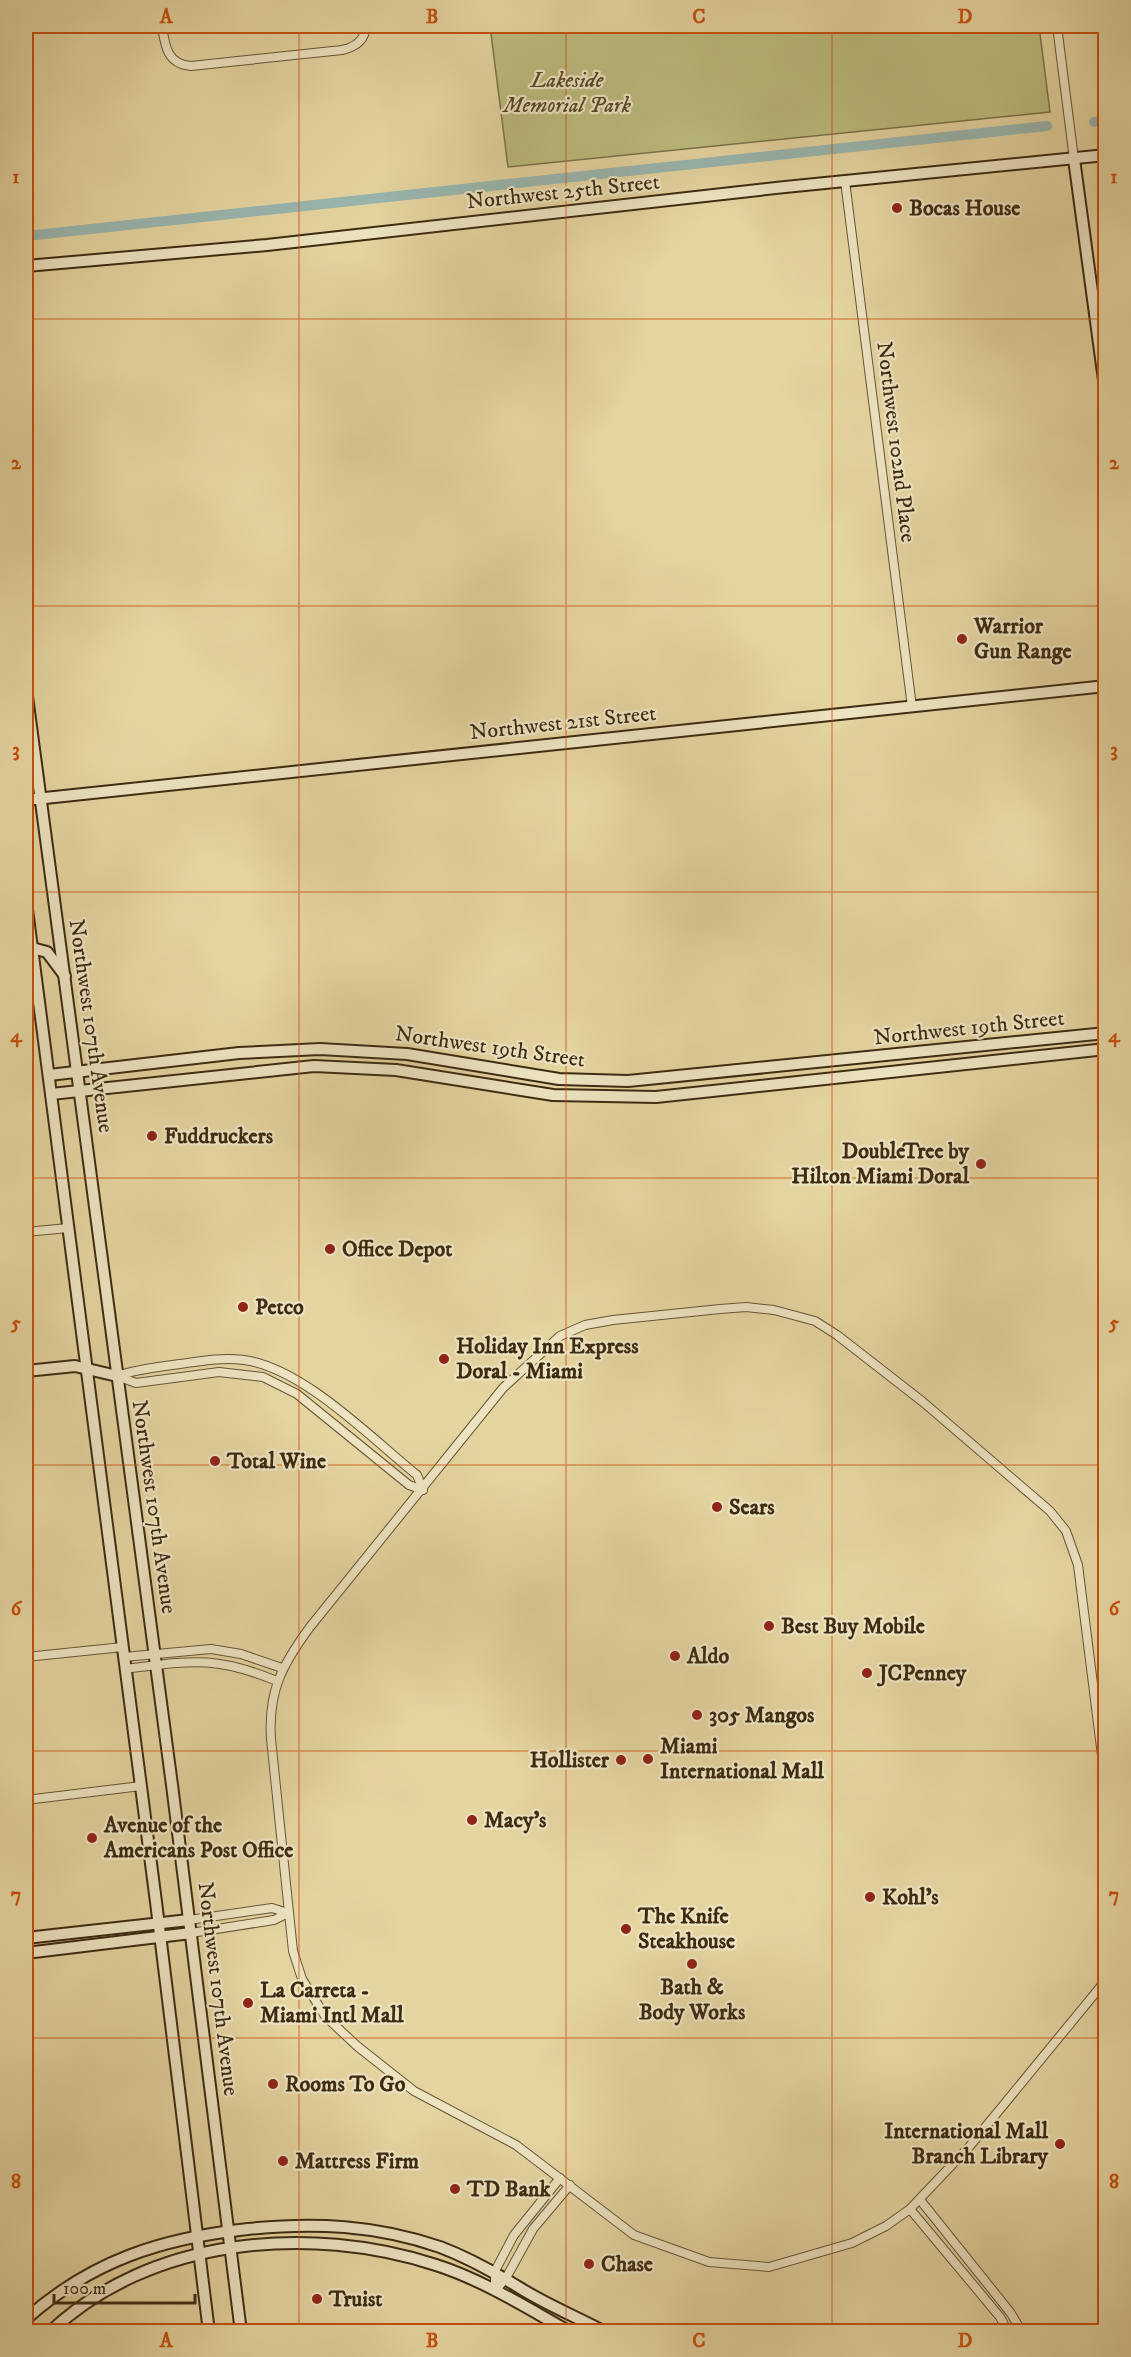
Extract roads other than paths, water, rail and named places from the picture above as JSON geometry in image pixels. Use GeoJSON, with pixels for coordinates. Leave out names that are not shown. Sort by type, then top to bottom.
{"type":"FeatureCollection","features":[{"type":"Feature","properties":{"kind":"main road","name":"Northwest 25th Street"},"geometry":{"type":"LineString","coordinates":[[26,266],[267,245],[844,181],[1106,155]]}},
{"type":"Feature","properties":{"kind":"main road"},"geometry":{"type":"LineString","coordinates":[[1074,159],[1106,395]]}},
{"type":"Feature","properties":{"kind":"main road","name":"Northwest 21st Street"},"geometry":{"type":"LineString","coordinates":[[26,801],[1106,686]]}},
{"type":"Feature","properties":{"kind":"main road","name":"Northwest 107th Avenue"},"geometry":{"type":"LineString","coordinates":[[26,689],[230,2231],[241,2331]]}},
{"type":"Feature","properties":{"kind":"main road"},"geometry":{"type":"LineString","coordinates":[[26,902],[161,1938],[209,2331]]}},
{"type":"Feature","properties":{"kind":"main road"},"geometry":{"type":"LineString","coordinates":[[32,948],[46,952],[65,976]]}},
{"type":"Feature","properties":{"kind":"main road","name":"Northwest 19th Street"},"geometry":{"type":"LineString","coordinates":[[48,1075],[239,1053],[320,1049],[407,1054],[559,1079],[628,1081],[1106,1033]]}},
{"type":"Feature","properties":{"kind":"main road","name":"Northwest 19th Street"},"geometry":{"type":"LineString","coordinates":[[51,1094],[314,1066],[396,1070],[553,1095],[645,1097],[1106,1050]]}},
{"type":"Feature","properties":{"kind":"main road"},"geometry":{"type":"LineString","coordinates":[[26,1371],[86,1368],[117,1376]]}},
{"type":"Feature","properties":{"kind":"main road"},"geometry":{"type":"LineString","coordinates":[[26,1938],[189,1920]]}},
{"type":"Feature","properties":{"kind":"main road"},"geometry":{"type":"LineString","coordinates":[[26,1953],[190,1933]]}},
{"type":"Feature","properties":{"kind":"main road"},"geometry":{"type":"LineString","coordinates":[[26,2319],[53,2297],[110,2264],[140,2250],[196,2235],[306,2224],[352,2226],[422,2241],[495,2271],[521,2289],[605,2331]]}},
{"type":"Feature","properties":{"kind":"main road"},"geometry":{"type":"LineString","coordinates":[[50,2331],[117,2285],[169,2262],[232,2249],[295,2243],[357,2246],[438,2265],[495,2291],[570,2331]]}},
{"type":"Feature","properties":{"kind":"street"},"geometry":{"type":"LineString","coordinates":[[162,26],[167,51],[176,62],[191,66],[342,50],[359,43],[366,26]]}},
{"type":"Feature","properties":{"kind":"street"},"geometry":{"type":"LineString","coordinates":[[1057,26],[1074,159]]}},
{"type":"Feature","properties":{"kind":"street","name":"Northwest 102nd Place"},"geometry":{"type":"LineString","coordinates":[[844,181],[912,707]]}},
{"type":"Feature","properties":{"kind":"street"},"geometry":{"type":"LineString","coordinates":[[26,1232],[68,1228]]}},
{"type":"Feature","properties":{"kind":"street"},"geometry":{"type":"LineString","coordinates":[[1106,1787],[1078,1565],[1066,1531],[1050,1511],[997,1463],[902,1384],[815,1322],[774,1310],[746,1307],[613,1320],[585,1325],[560,1336],[503,1388],[423,1490],[310,1627],[282,1668],[272,1695],[270,1726],[291,1944],[300,1974],[316,2004],[329,2021],[414,2091],[516,2145],[634,2235],[709,2262],[769,2268],[852,2243],[886,2226],[910,2209],[921,2201],[975,2140],[1106,1980]]}},
{"type":"Feature","properties":{"kind":"street"},"geometry":{"type":"LineString","coordinates":[[117,1376],[136,1370],[222,1359],[252,1361],[276,1368],[295,1377],[417,1475],[423,1490]]}},
{"type":"Feature","properties":{"kind":"street"},"geometry":{"type":"LineString","coordinates":[[117,1376],[136,1383],[219,1372],[263,1377],[297,1394],[409,1485],[423,1490]]}},
{"type":"Feature","properties":{"kind":"street"},"geometry":{"type":"LineString","coordinates":[[155,1660],[199,1649],[226,1650],[282,1668]]}},
{"type":"Feature","properties":{"kind":"street"},"geometry":{"type":"LineString","coordinates":[[26,1658],[215,1661],[237,1665],[277,1681]]}},
{"type":"Feature","properties":{"kind":"street"},"geometry":{"type":"LineString","coordinates":[[26,1800],[141,1786]]}},
{"type":"Feature","properties":{"kind":"street"},"geometry":{"type":"LineString","coordinates":[[189,1920],[272,1908],[288,1913]]}},
{"type":"Feature","properties":{"kind":"street"},"geometry":{"type":"LineString","coordinates":[[190,1933],[274,1920],[288,1913]]}},
{"type":"Feature","properties":{"kind":"street"},"geometry":{"type":"LineString","coordinates":[[495,2291],[495,2271],[522,2224],[560,2178]]}},
{"type":"Feature","properties":{"kind":"street"},"geometry":{"type":"LineString","coordinates":[[495,2291],[506,2278],[533,2229],[570,2185]]}},
{"type":"Feature","properties":{"kind":"street"},"geometry":{"type":"LineString","coordinates":[[921,2201],[1010,2312],[1022,2331]]}},
{"type":"Feature","properties":{"kind":"street"},"geometry":{"type":"LineString","coordinates":[[910,2209],[1000,2317],[1008,2331]]}},
{"type":"Feature","properties":{"kind":"waterway"},"geometry":{"type":"LineString","coordinates":[[1094,122],[1106,120]]}},
{"type":"Feature","properties":{"kind":"waterway"},"geometry":{"type":"LineString","coordinates":[[26,236],[1047,126]]}},
{"type":"Feature","properties":{"kind":"place","name":"Bocas House"},"geometry":{"type":"Point","coordinates":[897,208]}},
{"type":"Feature","properties":{"kind":"place","name":"Warrior Gun Range"},"geometry":{"type":"Point","coordinates":[962,639]}},
{"type":"Feature","properties":{"kind":"place","name":"Fuddruckers"},"geometry":{"type":"Point","coordinates":[152,1136]}},
{"type":"Feature","properties":{"kind":"place","name":"DoubleTree by Hilton Miami Doral"},"geometry":{"type":"Point","coordinates":[981,1164]}},
{"type":"Feature","properties":{"kind":"place","name":"Office Depot"},"geometry":{"type":"Point","coordinates":[330,1249]}},
{"type":"Feature","properties":{"kind":"place","name":"Petco"},"geometry":{"type":"Point","coordinates":[243,1307]}},
{"type":"Feature","properties":{"kind":"place","name":"Holiday Inn Express Doral - Miami"},"geometry":{"type":"Point","coordinates":[444,1359]}},
{"type":"Feature","properties":{"kind":"place","name":"Total Wine"},"geometry":{"type":"Point","coordinates":[215,1461]}},
{"type":"Feature","properties":{"kind":"place","name":"Sears"},"geometry":{"type":"Point","coordinates":[717,1507]}},
{"type":"Feature","properties":{"kind":"place","name":"Best Buy Mobile"},"geometry":{"type":"Point","coordinates":[769,1626]}},
{"type":"Feature","properties":{"kind":"place","name":"Aldo"},"geometry":{"type":"Point","coordinates":[675,1656]}},
{"type":"Feature","properties":{"kind":"place","name":"JCPenney"},"geometry":{"type":"Point","coordinates":[867,1673]}},
{"type":"Feature","properties":{"kind":"place","name":"305 Mangos"},"geometry":{"type":"Point","coordinates":[697,1715]}},
{"type":"Feature","properties":{"kind":"place","name":"Miami International Mall"},"geometry":{"type":"Point","coordinates":[648,1759]}},
{"type":"Feature","properties":{"kind":"place","name":"Hollister"},"geometry":{"type":"Point","coordinates":[621,1760]}},
{"type":"Feature","properties":{"kind":"place","name":"Macy's"},"geometry":{"type":"Point","coordinates":[472,1820]}},
{"type":"Feature","properties":{"kind":"place","name":"Avenue of the Americans Post Office"},"geometry":{"type":"Point","coordinates":[92,1838]}},
{"type":"Feature","properties":{"kind":"place","name":"Kohl's"},"geometry":{"type":"Point","coordinates":[870,1897]}},
{"type":"Feature","properties":{"kind":"place","name":"The Knife Steakhouse"},"geometry":{"type":"Point","coordinates":[626,1929]}},
{"type":"Feature","properties":{"kind":"place","name":"Bath & Body Works"},"geometry":{"type":"Point","coordinates":[692,1964]}},
{"type":"Feature","properties":{"kind":"place","name":"La Carreta - Miami Intl Mall"},"geometry":{"type":"Point","coordinates":[248,2003]}},
{"type":"Feature","properties":{"kind":"place","name":"Rooms To Go"},"geometry":{"type":"Point","coordinates":[273,2084]}},
{"type":"Feature","properties":{"kind":"place","name":"International Mall Branch Library"},"geometry":{"type":"Point","coordinates":[1060,2144]}},
{"type":"Feature","properties":{"kind":"place","name":"Mattress Firm"},"geometry":{"type":"Point","coordinates":[283,2161]}},
{"type":"Feature","properties":{"kind":"place","name":"TD Bank"},"geometry":{"type":"Point","coordinates":[455,2189]}},
{"type":"Feature","properties":{"kind":"place","name":"Chase"},"geometry":{"type":"Point","coordinates":[589,2264]}},
{"type":"Feature","properties":{"kind":"place","name":"Truist"},"geometry":{"type":"Point","coordinates":[317,2299]}},
{"type":"Feature","properties":{"kind":"park label","name":"Lakeside Memorial Park"},"geometry":{"type":"Point","coordinates":[567,92]}}]}
